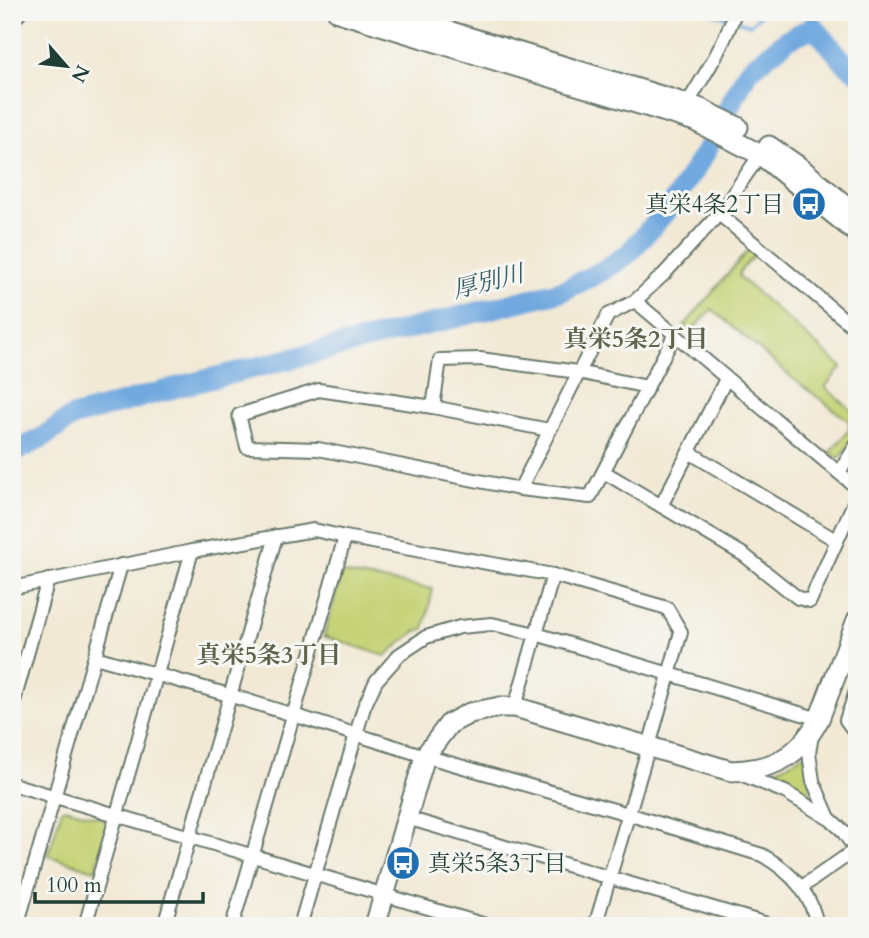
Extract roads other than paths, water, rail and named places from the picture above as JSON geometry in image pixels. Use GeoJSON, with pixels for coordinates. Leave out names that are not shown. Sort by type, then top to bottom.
{"type":"FeatureCollection","features":[{"type":"Feature","properties":{"kind":"street"},"geometry":{"type":"LineString","coordinates":[[338,12],[424,24]]}},
{"type":"Feature","properties":{"kind":"street"},"geometry":{"type":"LineString","coordinates":[[386,12],[691,113],[799,166],[857,215]]}},
{"type":"Feature","properties":{"kind":"street"},"geometry":{"type":"LineString","coordinates":[[691,113],[728,35],[735,12]]}},
{"type":"Feature","properties":{"kind":"street"},"geometry":{"type":"LineString","coordinates":[[520,489],[608,315],[635,301],[664,274],[719,214],[764,150]]}},
{"type":"Feature","properties":{"kind":"street"},"geometry":{"type":"LineString","coordinates":[[764,150],[857,233]]}},
{"type":"Feature","properties":{"kind":"street"},"geometry":{"type":"LineString","coordinates":[[719,214],[857,330]]}},
{"type":"Feature","properties":{"kind":"street"},"geometry":{"type":"LineString","coordinates":[[635,301],[857,488]]}},
{"type":"Feature","properties":{"kind":"street"},"geometry":{"type":"LineString","coordinates":[[549,430],[433,407],[319,390],[239,415],[247,447],[318,449],[520,489],[590,497],[675,334]]}},
{"type":"Feature","properties":{"kind":"street"},"geometry":{"type":"LineString","coordinates":[[433,407],[440,360],[480,359],[578,372],[647,387]]}},
{"type":"Feature","properties":{"kind":"street"},"geometry":{"type":"LineString","coordinates":[[661,506],[726,379]]}},
{"type":"Feature","properties":{"kind":"street"},"geometry":{"type":"LineString","coordinates":[[839,473],[857,444]]}},
{"type":"Feature","properties":{"kind":"street"},"geometry":{"type":"LineString","coordinates":[[689,452],[837,541]]}},
{"type":"Feature","properties":{"kind":"street"},"geometry":{"type":"LineString","coordinates":[[604,472],[744,555],[798,598],[810,601],[857,496]]}},
{"type":"Feature","properties":{"kind":"street"},"geometry":{"type":"LineString","coordinates":[[12,588],[192,551],[314,530],[553,575],[667,608],[681,632],[595,926]]}},
{"type":"Feature","properties":{"kind":"street"},"geometry":{"type":"LineString","coordinates":[[164,926],[276,536]]}},
{"type":"Feature","properties":{"kind":"street"},"geometry":{"type":"LineString","coordinates":[[232,926],[345,537]]}},
{"type":"Feature","properties":{"kind":"street"},"geometry":{"type":"LineString","coordinates":[[85,926],[192,551]]}},
{"type":"Feature","properties":{"kind":"street"},"geometry":{"type":"LineString","coordinates":[[17,926],[121,565]]}},
{"type":"Feature","properties":{"kind":"street"},"geometry":{"type":"LineString","coordinates":[[515,707],[553,575]]}},
{"type":"Feature","properties":{"kind":"street"},"geometry":{"type":"LineString","coordinates":[[12,708],[48,580]]}},
{"type":"Feature","properties":{"kind":"street"},"geometry":{"type":"LineString","coordinates":[[829,818],[813,780],[809,753],[816,725],[857,620]]}},
{"type":"Feature","properties":{"kind":"street"},"geometry":{"type":"LineString","coordinates":[[300,926],[364,707],[376,681],[399,655],[426,637],[460,627],[492,624],[668,674],[816,725]]}},
{"type":"Feature","properties":{"kind":"street"},"geometry":{"type":"LineString","coordinates":[[95,657],[762,855],[781,866],[802,887],[815,912],[817,926]]}},
{"type":"Feature","properties":{"kind":"street"},"geometry":{"type":"LineString","coordinates":[[857,689],[846,720],[857,735]]}},
{"type":"Feature","properties":{"kind":"street"},"geometry":{"type":"LineString","coordinates":[[375,926],[425,756],[449,724],[470,713],[500,707],[515,707],[731,771],[785,792],[829,818],[842,830],[856,851],[802,887]]}},
{"type":"Feature","properties":{"kind":"street"},"geometry":{"type":"LineString","coordinates":[[731,771],[762,769],[780,761],[800,748],[816,725]]}},
{"type":"Feature","properties":{"kind":"street"},"geometry":{"type":"LineString","coordinates":[[12,784],[384,895],[450,920],[489,926]]}},
{"type":"Feature","properties":{"kind":"street"},"geometry":{"type":"LineString","coordinates":[[407,818],[774,926]]}},
{"type":"Feature","properties":{"kind":"waterway"},"geometry":{"type":"LineString","coordinates":[[710,12],[750,25],[763,12]]}},
{"type":"Feature","properties":{"kind":"waterway"},"geometry":{"type":"LineString","coordinates":[[803,12],[814,27]]}},
{"type":"Feature","properties":{"kind":"waterway","name":"厚別川"},"geometry":{"type":"LineString","coordinates":[[12,453],[40,439],[72,417],[185,385],[562,291],[604,270],[628,254],[673,203],[705,153],[748,71],[788,39],[814,27],[843,61],[857,72]]}},
{"type":"Feature","properties":{"kind":"place","name":"真栄4条2丁目"},"geometry":{"type":"Point","coordinates":[809,204]}},
{"type":"Feature","properties":{"kind":"place","name":"真栄5条3丁目"},"geometry":{"type":"Point","coordinates":[403,863]}},
{"type":"Feature","properties":{"kind":"district","name":"真栄5条2丁目"},"geometry":{"type":"Point","coordinates":[636,339]}},
{"type":"Feature","properties":{"kind":"district","name":"真栄5条3丁目"},"geometry":{"type":"Point","coordinates":[269,655]}}]}
